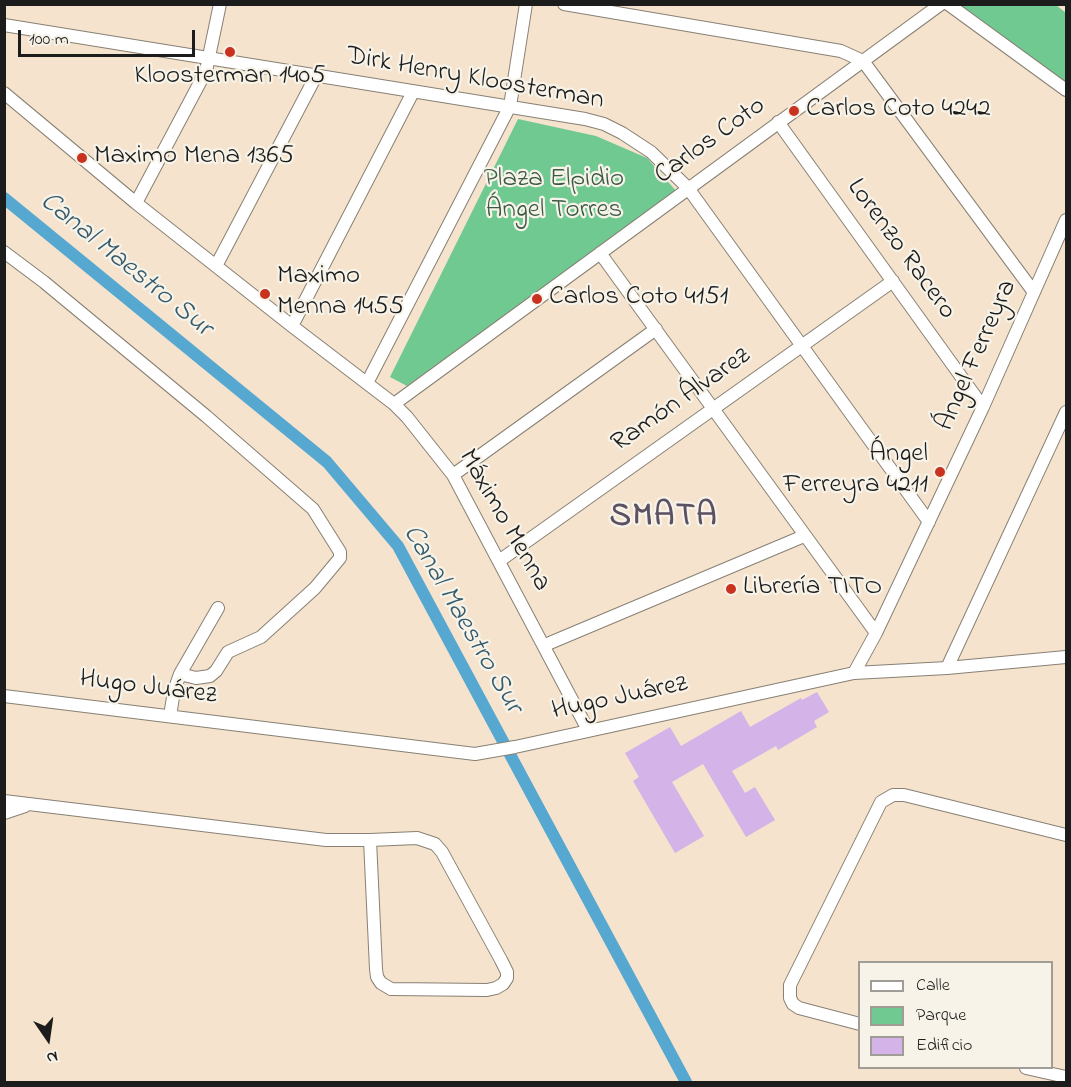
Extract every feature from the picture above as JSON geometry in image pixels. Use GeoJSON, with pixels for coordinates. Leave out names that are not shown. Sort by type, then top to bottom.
{"type":"FeatureCollection","features":[{"type":"Feature","properties":{"kind":"street"},"geometry":{"type":"LineString","coordinates":[[136,203],[206,71],[220,4]]}},
{"type":"Feature","properties":{"kind":"street"},"geometry":{"type":"LineString","coordinates":[[367,383],[510,106],[525,4]]}},
{"type":"Feature","properties":{"kind":"street"},"geometry":{"type":"LineString","coordinates":[[564,4],[841,51],[863,61],[1033,291]]}},
{"type":"Feature","properties":{"kind":"street","name":"Carlos Coto"},"geometry":{"type":"LineString","coordinates":[[394,404],[941,4]]}},
{"type":"Feature","properties":{"kind":"street"},"geometry":{"type":"LineString","coordinates":[[948,4],[1066,90]]}},
{"type":"Feature","properties":{"kind":"street","name":"Dirk Henry Kloosterman"},"geometry":{"type":"LineString","coordinates":[[4,25],[585,118],[604,124],[646,148],[688,188],[929,522]]}},
{"type":"Feature","properties":{"kind":"street"},"geometry":{"type":"LineString","coordinates":[[216,266],[316,76]]}},
{"type":"Feature","properties":{"kind":"street"},"geometry":{"type":"LineString","coordinates":[[292,326],[413,92]]}},
{"type":"Feature","properties":{"kind":"street","name":"Máximo Menna"},"geometry":{"type":"LineString","coordinates":[[4,93],[136,203],[394,404],[453,475],[588,730]]}},
{"type":"Feature","properties":{"kind":"street","name":"Lorenzo Racero"},"geometry":{"type":"LineString","coordinates":[[778,122],[983,407]]}},
{"type":"Feature","properties":{"kind":"street","name":"Ángel Ferreyra"},"geometry":{"type":"LineString","coordinates":[[854,673],[876,633],[983,407],[1066,220]]}},
{"type":"Feature","properties":{"kind":"street"},"geometry":{"type":"LineString","coordinates":[[4,252],[44,282],[206,416],[313,509],[340,552],[340,558],[315,588],[261,637],[228,652],[210,676],[196,678],[180,674]]}},
{"type":"Feature","properties":{"kind":"street"},"geometry":{"type":"LineString","coordinates":[[600,253],[876,633]]}},
{"type":"Feature","properties":{"kind":"street","name":"Ramón Álvarez"},"geometry":{"type":"LineString","coordinates":[[499,561],[892,281]]}},
{"type":"Feature","properties":{"kind":"street"},"geometry":{"type":"LineString","coordinates":[[453,475],[656,329]]}},
{"type":"Feature","properties":{"kind":"street"},"geometry":{"type":"LineString","coordinates":[[947,668],[1066,412]]}},
{"type":"Feature","properties":{"kind":"street"},"geometry":{"type":"LineString","coordinates":[[545,645],[804,536]]}},
{"type":"Feature","properties":{"kind":"street"},"geometry":{"type":"LineString","coordinates":[[170,716],[174,691],[180,674],[218,608]]}},
{"type":"Feature","properties":{"kind":"street","name":"Hugo Juárez"},"geometry":{"type":"LineString","coordinates":[[4,696],[474,754],[854,673],[947,668],[1066,657]]}},
{"type":"Feature","properties":{"kind":"street"},"geometry":{"type":"LineString","coordinates":[[858,1023],[799,1008],[790,998],[789,985],[881,802],[893,795],[904,795],[1066,835]]}},
{"type":"Feature","properties":{"kind":"street"},"geometry":{"type":"LineString","coordinates":[[4,801],[326,840],[417,838],[435,844],[442,852],[507,972],[507,978],[503,984],[487,990],[391,989],[381,983],[376,969],[370,840]]}},
{"type":"Feature","properties":{"kind":"street"},"geometry":{"type":"LineString","coordinates":[[4,813],[29,805]]}},
{"type":"Feature","properties":{"kind":"street"},"geometry":{"type":"LineString","coordinates":[[1030,1069],[1066,1077]]}},
{"type":"Feature","properties":{"kind":"green space"},"geometry":{"type":"Polygon","coordinates":[[[954,5],[1056,5],[1066,13],[1066,85],[954,5]]]}},
{"type":"Feature","properties":{"kind":"green space","name":"Plaza Elpidio Ángel Torres"},"geometry":{"type":"Polygon","coordinates":[[[518,119],[596,136],[647,158],[677,192],[407,386],[390,377],[518,119]]]}},
{"type":"Feature","properties":{"kind":"building"},"geometry":{"type":"Polygon","coordinates":[[[817,692],[829,712],[814,721],[817,727],[778,750],[776,746],[732,771],[745,793],[755,787],[775,820],[746,837],[703,764],[672,782],[704,836],[675,853],[633,781],[639,777],[625,753],[670,727],[681,746],[741,711],[750,727],[801,698],[802,700],[817,692]]]}},
{"type":"Feature","properties":{"kind":"waterway","name":"Canal Maestro Sur"},"geometry":{"type":"LineString","coordinates":[[4,198],[327,462],[398,546],[686,1082]]}},
{"type":"Feature","properties":{"kind":"place","name":"Kloosterman 1405"},"geometry":{"type":"Point","coordinates":[230,52]}},
{"type":"Feature","properties":{"kind":"place","name":"Carlos Coto 4242"},"geometry":{"type":"Point","coordinates":[794,111]}},
{"type":"Feature","properties":{"kind":"place","name":"Maximo Mena 1365"},"geometry":{"type":"Point","coordinates":[82,158]}},
{"type":"Feature","properties":{"kind":"place","name":"Maximo Menna 1455"},"geometry":{"type":"Point","coordinates":[265,294]}},
{"type":"Feature","properties":{"kind":"place","name":"Carlos Coto 4151"},"geometry":{"type":"Point","coordinates":[537,299]}},
{"type":"Feature","properties":{"kind":"place","name":"Ángel Ferreyra 4211"},"geometry":{"type":"Point","coordinates":[940,472]}},
{"type":"Feature","properties":{"kind":"place","name":"Librería TITO"},"geometry":{"type":"Point","coordinates":[731,589]}},
{"type":"Feature","properties":{"kind":"district","name":"SMATA"},"geometry":{"type":"Point","coordinates":[664,519]}}]}
